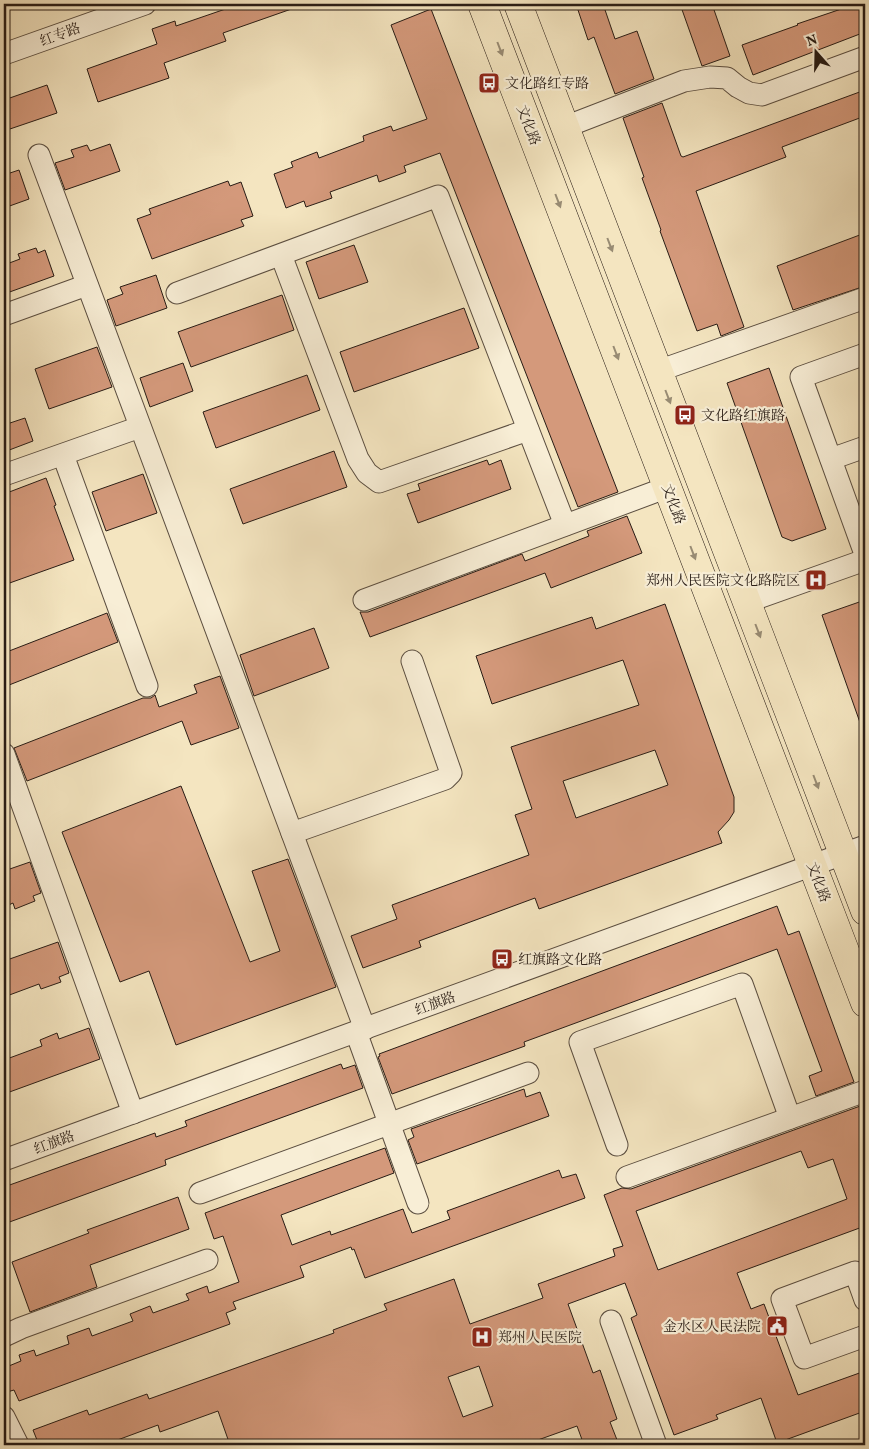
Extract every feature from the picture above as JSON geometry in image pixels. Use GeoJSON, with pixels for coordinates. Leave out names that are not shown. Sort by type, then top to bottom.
{"type":"FeatureCollection","features":[{"type":"Feature","properties":{"kind":"main road","name":"文化路"},"geometry":{"type":"LineString","coordinates":[[482,4],[865,1003]]}},
{"type":"Feature","properties":{"kind":"main road"},"geometry":{"type":"LineString","coordinates":[[518,4],[747,602],[854,850],[865,911]]}},
{"type":"Feature","properties":{"kind":"street","name":"红专路"},"geometry":{"type":"LineString","coordinates":[[4,54],[145,4]]}},
{"type":"Feature","properties":{"kind":"street"},"geometry":{"type":"LineString","coordinates":[[565,127],[684,81],[710,76],[727,78],[738,87],[762,95],[865,58]]}},
{"type":"Feature","properties":{"kind":"street"},"geometry":{"type":"LineString","coordinates":[[39,155],[292,833],[361,1030],[390,1124],[418,1203]]}},
{"type":"Feature","properties":{"kind":"street"},"geometry":{"type":"LineString","coordinates":[[177,294],[438,196],[565,525]]}},
{"type":"Feature","properties":{"kind":"street"},"geometry":{"type":"LineString","coordinates":[[281,255],[358,459],[367,473],[379,482],[528,430]]}},
{"type":"Feature","properties":{"kind":"street"},"geometry":{"type":"LineString","coordinates":[[4,315],[87,285]]}},
{"type":"Feature","properties":{"kind":"street"},"geometry":{"type":"LineString","coordinates":[[658,371],[865,298]]}},
{"type":"Feature","properties":{"kind":"street"},"geometry":{"type":"LineString","coordinates":[[865,354],[801,376],[865,554]]}},
{"type":"Feature","properties":{"kind":"street"},"geometry":{"type":"LineString","coordinates":[[4,476],[140,428]]}},
{"type":"Feature","properties":{"kind":"street"},"geometry":{"type":"LineString","coordinates":[[831,459],[865,447]]}},
{"type":"Feature","properties":{"kind":"street"},"geometry":{"type":"LineString","coordinates":[[63,454],[146,686]]}},
{"type":"Feature","properties":{"kind":"street"},"geometry":{"type":"LineString","coordinates":[[364,600],[668,487]]}},
{"type":"Feature","properties":{"kind":"street"},"geometry":{"type":"LineString","coordinates":[[747,602],[865,560]]}},
{"type":"Feature","properties":{"kind":"street"},"geometry":{"type":"LineString","coordinates":[[292,833],[445,779],[451,773],[412,661]]}},
{"type":"Feature","properties":{"kind":"street"},"geometry":{"type":"LineString","coordinates":[[4,754],[133,1113]]}},
{"type":"Feature","properties":{"kind":"street","name":"红旗路"},"geometry":{"type":"LineString","coordinates":[[4,1160],[854,850]]}},
{"type":"Feature","properties":{"kind":"street"},"geometry":{"type":"LineString","coordinates":[[617,1145],[580,1042],[742,984],[790,1118]]}},
{"type":"Feature","properties":{"kind":"street"},"geometry":{"type":"LineString","coordinates":[[200,1193],[528,1074]]}},
{"type":"Feature","properties":{"kind":"street"},"geometry":{"type":"LineString","coordinates":[[628,1177],[865,1091]]}},
{"type":"Feature","properties":{"kind":"street"},"geometry":{"type":"LineString","coordinates":[[4,1336],[21,1328],[207,1260]]}},
{"type":"Feature","properties":{"kind":"street"},"geometry":{"type":"LineString","coordinates":[[865,1300],[855,1272],[782,1299],[804,1358],[865,1336]]}},
{"type":"Feature","properties":{"kind":"street"},"geometry":{"type":"LineString","coordinates":[[611,1321],[656,1445]]}},
{"type":"Feature","properties":{"kind":"street"},"geometry":{"type":"LineString","coordinates":[[4,1417],[18,1445]]}},
{"type":"Feature","properties":{"kind":"building"},"geometry":{"type":"Polygon","coordinates":[[[240,4],[300,4],[300,6],[223,33],[226,41],[164,63],[169,78],[98,102],[87,69],[157,44],[152,29],[175,21],[176,26],[240,4]]]}},
{"type":"Feature","properties":{"kind":"building"},"geometry":{"type":"Polygon","coordinates":[[[576,4],[603,4],[615,39],[637,31],[654,79],[615,94],[594,37],[588,40],[576,4]]]}},
{"type":"Feature","properties":{"kind":"building"},"geometry":{"type":"Polygon","coordinates":[[[680,4],[712,4],[730,56],[702,66],[680,4]]]}},
{"type":"Feature","properties":{"kind":"building"},"geometry":{"type":"Polygon","coordinates":[[[856,4],[865,4],[865,32],[753,75],[742,45],[856,4]]]}},
{"type":"Feature","properties":{"kind":"building"},"geometry":{"type":"Polygon","coordinates":[[[431,9],[618,492],[578,507],[440,153],[404,166],[406,172],[379,182],[377,175],[330,192],[332,198],[306,207],[304,201],[286,208],[274,174],[293,167],[291,162],[317,152],[319,158],[364,141],[363,136],[391,126],[393,131],[427,119],[391,25],[431,9]]]}},
{"type":"Feature","properties":{"kind":"building"},"geometry":{"type":"Polygon","coordinates":[[[47,85],[57,113],[4,131],[4,100],[47,85]]]}},
{"type":"Feature","properties":{"kind":"building"},"geometry":{"type":"Polygon","coordinates":[[[865,90],[865,116],[782,147],[786,157],[696,191],[744,327],[721,336],[717,324],[697,331],[660,231],[642,178],[644,177],[623,118],[662,103],[681,156],[683,157],[865,90]]]}},
{"type":"Feature","properties":{"kind":"building"},"geometry":{"type":"Polygon","coordinates":[[[110,144],[120,171],[65,190],[55,163],[74,157],[71,150],[87,145],[90,151],[110,144]]]}},
{"type":"Feature","properties":{"kind":"building"},"geometry":{"type":"Polygon","coordinates":[[[19,170],[29,199],[4,208],[4,175],[19,170]]]}},
{"type":"Feature","properties":{"kind":"building"},"geometry":{"type":"Polygon","coordinates":[[[228,181],[230,186],[241,182],[253,216],[241,220],[244,226],[152,259],[137,219],[151,214],[149,209],[228,181]]]}},
{"type":"Feature","properties":{"kind":"building"},"geometry":{"type":"Polygon","coordinates":[[[865,233],[865,286],[793,310],[777,266],[865,233]]]}},
{"type":"Feature","properties":{"kind":"building"},"geometry":{"type":"Polygon","coordinates":[[[354,245],[368,282],[319,299],[306,262],[354,245]]]}},
{"type":"Feature","properties":{"kind":"building"},"geometry":{"type":"Polygon","coordinates":[[[36,248],[38,253],[45,250],[54,276],[4,294],[4,265],[20,259],[18,254],[36,248]]]}},
{"type":"Feature","properties":{"kind":"building"},"geometry":{"type":"Polygon","coordinates":[[[156,275],[167,308],[116,326],[107,300],[123,294],[120,287],[156,275]]]}},
{"type":"Feature","properties":{"kind":"building"},"geometry":{"type":"Polygon","coordinates":[[[282,295],[294,330],[191,367],[178,332],[282,295]]]}},
{"type":"Feature","properties":{"kind":"building"},"geometry":{"type":"Polygon","coordinates":[[[464,308],[479,348],[354,392],[340,352],[464,308]]]}},
{"type":"Feature","properties":{"kind":"building"},"geometry":{"type":"Polygon","coordinates":[[[97,347],[112,387],[49,409],[35,369],[97,347]]]}},
{"type":"Feature","properties":{"kind":"building"},"geometry":{"type":"Polygon","coordinates":[[[183,363],[193,391],[150,407],[140,378],[183,363]]]}},
{"type":"Feature","properties":{"kind":"building"},"geometry":{"type":"Polygon","coordinates":[[[769,368],[826,529],[792,541],[782,537],[727,383],[769,368]]]}},
{"type":"Feature","properties":{"kind":"building"},"geometry":{"type":"Polygon","coordinates":[[[307,375],[320,410],[216,448],[203,412],[307,375]]]}},
{"type":"Feature","properties":{"kind":"building"},"geometry":{"type":"Polygon","coordinates":[[[25,418],[33,441],[4,452],[4,425],[25,418]]]}},
{"type":"Feature","properties":{"kind":"building"},"geometry":{"type":"Polygon","coordinates":[[[334,451],[347,487],[243,524],[230,489],[334,451]]]}},
{"type":"Feature","properties":{"kind":"building"},"geometry":{"type":"Polygon","coordinates":[[[487,460],[489,465],[501,460],[511,489],[418,523],[407,494],[420,490],[418,484],[487,460]]]}},
{"type":"Feature","properties":{"kind":"building"},"geometry":{"type":"Polygon","coordinates":[[[143,474],[157,513],[106,531],[92,492],[143,474]]]}},
{"type":"Feature","properties":{"kind":"building"},"geometry":{"type":"Polygon","coordinates":[[[46,478],[74,560],[4,585],[4,494],[46,478]]]}},
{"type":"Feature","properties":{"kind":"building"},"geometry":{"type":"Polygon","coordinates":[[[627,516],[642,553],[551,588],[545,573],[370,637],[360,612],[368,612],[522,554],[525,561],[589,536],[587,531],[627,516]]]}},
{"type":"Feature","properties":{"kind":"building"},"geometry":{"type":"Polygon","coordinates":[[[865,600],[865,731],[863,731],[822,615],[865,600]]]}},
{"type":"Feature","properties":{"kind":"building"},"geometry":{"type":"Polygon","coordinates":[[[665,604],[734,797],[734,812],[718,832],[722,843],[539,909],[535,898],[419,941],[421,947],[363,968],[351,936],[397,919],[392,905],[529,855],[515,815],[532,809],[511,747],[639,705],[623,660],[492,704],[476,656],[592,617],[596,629],[665,604]],[[655,750],[563,781],[576,818],[668,785],[655,750]]]}},
{"type":"Feature","properties":{"kind":"building"},"geometry":{"type":"Polygon","coordinates":[[[107,613],[118,642],[4,687],[4,653],[107,613]]]}},
{"type":"Feature","properties":{"kind":"building"},"geometry":{"type":"Polygon","coordinates":[[[314,628],[329,668],[254,696],[240,655],[314,628]]]}},
{"type":"Feature","properties":{"kind":"building"},"geometry":{"type":"Polygon","coordinates":[[[220,676],[239,728],[191,745],[182,721],[27,781],[14,748],[143,698],[151,698],[155,695],[159,707],[197,693],[194,685],[220,676]]]}},
{"type":"Feature","properties":{"kind":"building"},"geometry":{"type":"Polygon","coordinates":[[[181,786],[250,962],[280,951],[252,871],[288,859],[336,987],[176,1045],[149,971],[120,982],[62,832],[181,786]]]}},
{"type":"Feature","properties":{"kind":"building"},"geometry":{"type":"Polygon","coordinates":[[[30,862],[41,893],[33,896],[35,901],[15,909],[13,903],[4,907],[4,871],[30,862]]]}},
{"type":"Feature","properties":{"kind":"building"},"geometry":{"type":"Polygon","coordinates":[[[777,906],[788,935],[799,931],[854,1082],[816,1096],[809,1076],[822,1071],[777,949],[524,1042],[525,1046],[392,1094],[378,1057],[380,1056],[379,1054],[777,906]]]}},
{"type":"Feature","properties":{"kind":"building"},"geometry":{"type":"Polygon","coordinates":[[[58,942],[69,973],[59,977],[61,982],[41,989],[39,984],[4,997],[4,961],[58,942]]]}},
{"type":"Feature","properties":{"kind":"building"},"geometry":{"type":"Polygon","coordinates":[[[89,1028],[100,1059],[4,1094],[4,1060],[42,1046],[40,1040],[57,1033],[59,1039],[89,1028]]]}},
{"type":"Feature","properties":{"kind":"building"},"geometry":{"type":"Polygon","coordinates":[[[341,1064],[343,1069],[355,1065],[363,1088],[165,1160],[166,1165],[4,1224],[4,1187],[155,1133],[156,1137],[187,1126],[185,1121],[341,1064]]]}},
{"type":"Feature","properties":{"kind":"building"},"geometry":{"type":"Polygon","coordinates":[[[524,1089],[526,1097],[540,1092],[549,1116],[417,1164],[408,1140],[414,1137],[411,1129],[524,1089]]]}},
{"type":"Feature","properties":{"kind":"building","name":"郑州人民医院"},"geometry":{"type":"Polygon","coordinates":[[[863,1105],[865,1111],[865,1226],[737,1273],[751,1309],[764,1304],[798,1395],[865,1371],[865,1411],[777,1443],[761,1398],[716,1415],[718,1419],[674,1435],[631,1318],[637,1315],[625,1283],[568,1304],[593,1373],[600,1370],[617,1419],[610,1422],[619,1445],[584,1445],[577,1426],[524,1445],[230,1445],[218,1411],[160,1432],[158,1425],[104,1445],[39,1445],[33,1430],[87,1410],[89,1415],[147,1394],[149,1399],[334,1333],[333,1330],[387,1310],[384,1304],[454,1279],[470,1324],[543,1298],[538,1284],[615,1256],[613,1249],[623,1246],[604,1195],[622,1188],[631,1189],[863,1105]],[[801,1151],[636,1211],[658,1270],[847,1199],[833,1159],[808,1168],[801,1151]],[[479,1366],[448,1377],[463,1417],[493,1406],[479,1366]]]}},
{"type":"Feature","properties":{"kind":"building"},"geometry":{"type":"Polygon","coordinates":[[[385,1148],[394,1173],[281,1215],[292,1245],[330,1231],[331,1235],[403,1209],[412,1233],[450,1219],[447,1211],[559,1170],[562,1178],[576,1174],[585,1198],[365,1278],[354,1249],[352,1250],[351,1247],[300,1266],[304,1277],[233,1302],[236,1309],[226,1313],[230,1324],[19,1401],[14,1390],[7,1392],[4,1383],[4,1368],[21,1361],[19,1355],[34,1350],[36,1356],[69,1344],[67,1336],[89,1328],[92,1336],[133,1321],[130,1314],[150,1306],[153,1313],[189,1300],[186,1294],[207,1286],[209,1293],[239,1282],[223,1236],[214,1239],[205,1213],[385,1148]]]}},
{"type":"Feature","properties":{"kind":"building"},"geometry":{"type":"Polygon","coordinates":[[[178,1197],[189,1229],[90,1265],[97,1287],[30,1312],[12,1262],[89,1233],[87,1230],[178,1197]]]}},
{"type":"Feature","properties":{"kind":"place","name":"文化路红专路"},"geometry":{"type":"Point","coordinates":[489,83]}},
{"type":"Feature","properties":{"kind":"place","name":"文化路红旗路"},"geometry":{"type":"Point","coordinates":[685,415]}},
{"type":"Feature","properties":{"kind":"place","name":"郑州人民医院文化路院区"},"geometry":{"type":"Point","coordinates":[816,580]}},
{"type":"Feature","properties":{"kind":"place","name":"红旗路文化路"},"geometry":{"type":"Point","coordinates":[502,959]}},
{"type":"Feature","properties":{"kind":"place","name":"金水区人民法院"},"geometry":{"type":"Point","coordinates":[777,1326]}},
{"type":"Feature","properties":{"kind":"place","name":"郑州人民医院"},"geometry":{"type":"Point","coordinates":[482,1337]}}]}
